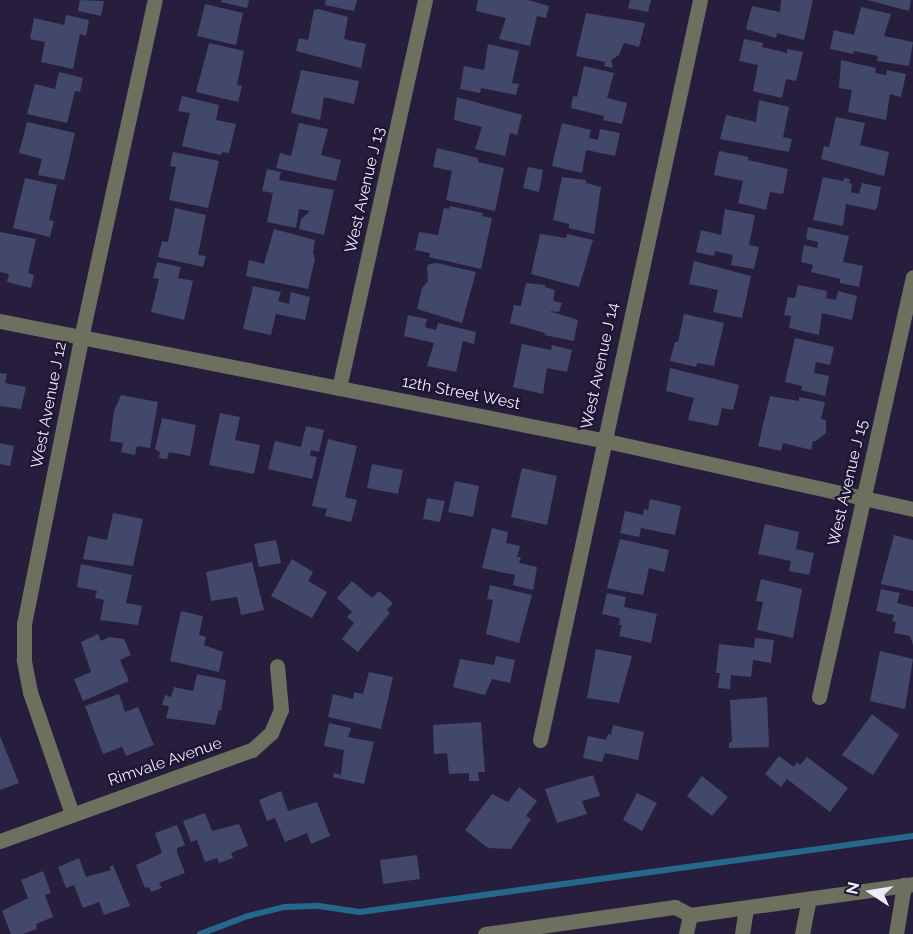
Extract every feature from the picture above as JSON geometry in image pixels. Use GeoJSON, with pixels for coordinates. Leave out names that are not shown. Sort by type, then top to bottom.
{"type":"FeatureCollection","features":[{"type":"Feature","properties":{"kind":"street","name":"West Avenue J 12"},"geometry":{"type":"LineString","coordinates":[[72,814],[30,692],[24,660],[24,624],[81,338],[155,0]]}},
{"type":"Feature","properties":{"kind":"street","name":"West Avenue J 13"},"geometry":{"type":"LineString","coordinates":[[339,388],[425,0]]}},
{"type":"Feature","properties":{"kind":"street","name":"West Avenue J 14"},"geometry":{"type":"LineString","coordinates":[[540,740],[602,440],[700,0]]}},
{"type":"Feature","properties":{"kind":"street","name":"West Avenue J 15"},"geometry":{"type":"LineString","coordinates":[[819,697],[913,277]]}},
{"type":"Feature","properties":{"kind":"street","name":"12th Street West"},"geometry":{"type":"LineString","coordinates":[[0,321],[602,440],[913,509]]}},
{"type":"Feature","properties":{"kind":"street","name":"Rimvale Avenue"},"geometry":{"type":"LineString","coordinates":[[0,841],[252,750],[271,733],[281,710],[277,666]]}},
{"type":"Feature","properties":{"kind":"street"},"geometry":{"type":"LineString","coordinates":[[492,934],[675,907],[690,915],[909,885],[896,934]]}},
{"type":"Feature","properties":{"kind":"street"},"geometry":{"type":"LineString","coordinates":[[802,934],[809,899]]}},
{"type":"Feature","properties":{"kind":"street"},"geometry":{"type":"LineString","coordinates":[[742,934],[746,908]]}},
{"type":"Feature","properties":{"kind":"street"},"geometry":{"type":"LineString","coordinates":[[686,934],[690,915]]}},
{"type":"Feature","properties":{"kind":"building"},"geometry":{"type":"Polygon","coordinates":[[[80,0],[104,1],[101,16],[78,11],[80,0]]]}},
{"type":"Feature","properties":{"kind":"building"},"geometry":{"type":"Polygon","coordinates":[[[222,0],[249,0],[247,8],[221,2],[222,0]]]}},
{"type":"Feature","properties":{"kind":"building"},"geometry":{"type":"Polygon","coordinates":[[[326,0],[357,0],[354,11],[325,5],[326,0]]]}},
{"type":"Feature","properties":{"kind":"building"},"geometry":{"type":"Polygon","coordinates":[[[478,0],[528,0],[549,6],[546,18],[537,16],[530,46],[499,39],[506,18],[476,11],[478,0]]]}},
{"type":"Feature","properties":{"kind":"building"},"geometry":{"type":"Polygon","coordinates":[[[630,0],[651,0],[648,12],[628,8],[630,0]]]}},
{"type":"Feature","properties":{"kind":"building"},"geometry":{"type":"Polygon","coordinates":[[[781,0],[813,0],[804,40],[777,33],[776,38],[746,29],[752,6],[780,12],[781,0]]]}},
{"type":"Feature","properties":{"kind":"building"},"geometry":{"type":"Polygon","coordinates":[[[867,0],[911,0],[909,11],[867,0]]]}},
{"type":"Feature","properties":{"kind":"building"},"geometry":{"type":"Polygon","coordinates":[[[205,4],[243,13],[236,45],[197,36],[205,4]]]}},
{"type":"Feature","properties":{"kind":"building"},"geometry":{"type":"Polygon","coordinates":[[[861,7],[891,14],[884,36],[913,42],[909,66],[877,61],[878,56],[830,49],[834,30],[854,35],[861,7]]]}},
{"type":"Feature","properties":{"kind":"building"},"geometry":{"type":"Polygon","coordinates":[[[319,9],[348,17],[344,39],[366,44],[361,68],[296,51],[299,38],[308,40],[314,10],[319,9]]]}},
{"type":"Feature","properties":{"kind":"building"},"geometry":{"type":"Polygon","coordinates":[[[586,13],[645,23],[639,47],[624,43],[619,55],[611,60],[613,68],[604,66],[605,62],[576,56],[586,13]]]}},
{"type":"Feature","properties":{"kind":"building"},"geometry":{"type":"Polygon","coordinates":[[[66,15],[89,20],[86,36],[80,34],[73,69],[41,62],[45,42],[30,39],[34,18],[64,25],[66,15]]]}},
{"type":"Feature","properties":{"kind":"building"},"geometry":{"type":"Polygon","coordinates":[[[744,39],[763,43],[762,47],[787,53],[787,49],[803,52],[796,81],[786,79],[782,98],[753,91],[758,65],[739,61],[744,39]]]}},
{"type":"Feature","properties":{"kind":"building"},"geometry":{"type":"Polygon","coordinates":[[[209,43],[244,51],[237,85],[242,86],[238,102],[196,92],[209,43]]]}},
{"type":"Feature","properties":{"kind":"building"},"geometry":{"type":"Polygon","coordinates":[[[488,44],[519,51],[512,83],[519,84],[516,95],[481,88],[480,93],[460,89],[464,66],[484,70],[488,44]]]}},
{"type":"Feature","properties":{"kind":"building"},"geometry":{"type":"Polygon","coordinates":[[[841,60],[876,68],[875,73],[886,75],[887,70],[906,74],[901,97],[890,94],[886,120],[848,112],[852,90],[839,88],[841,60]]]}},
{"type":"Feature","properties":{"kind":"building"},"geometry":{"type":"Polygon","coordinates":[[[584,66],[614,73],[607,98],[627,103],[622,124],[603,120],[604,116],[571,108],[573,96],[577,97],[584,66]]]}},
{"type":"Feature","properties":{"kind":"building"},"geometry":{"type":"Polygon","coordinates":[[[301,70],[359,81],[354,104],[324,97],[320,120],[291,113],[301,70]]]}},
{"type":"Feature","properties":{"kind":"building"},"geometry":{"type":"Polygon","coordinates":[[[59,72],[83,78],[80,92],[75,91],[67,123],[27,114],[35,84],[55,89],[59,72]]]}},
{"type":"Feature","properties":{"kind":"building"},"geometry":{"type":"Polygon","coordinates":[[[182,96],[219,105],[216,120],[236,124],[229,153],[222,152],[221,155],[182,146],[190,113],[178,111],[182,96]]]}},
{"type":"Feature","properties":{"kind":"building"},"geometry":{"type":"Polygon","coordinates":[[[457,97],[522,115],[517,135],[510,133],[505,156],[475,149],[482,127],[454,120],[457,97]]]}},
{"type":"Feature","properties":{"kind":"building"},"geometry":{"type":"Polygon","coordinates":[[[759,100],[789,107],[783,137],[792,139],[789,152],[720,139],[726,115],[756,122],[759,100]]]}},
{"type":"Feature","properties":{"kind":"building"},"geometry":{"type":"Polygon","coordinates":[[[836,117],[865,123],[860,145],[889,152],[884,176],[821,159],[824,146],[829,147],[836,117]]]}},
{"type":"Feature","properties":{"kind":"building"},"geometry":{"type":"Polygon","coordinates":[[[27,122],[75,133],[64,180],[38,175],[42,159],[19,153],[27,122]]]}},
{"type":"Feature","properties":{"kind":"building"},"geometry":{"type":"Polygon","coordinates":[[[299,123],[328,129],[321,155],[341,160],[336,181],[276,168],[280,153],[291,156],[299,123]]]}},
{"type":"Feature","properties":{"kind":"building"},"geometry":{"type":"Polygon","coordinates":[[[562,123],[591,130],[589,138],[598,140],[600,129],[620,133],[615,156],[586,150],[582,173],[552,166],[562,123]]]}},
{"type":"Feature","properties":{"kind":"building"},"geometry":{"type":"Polygon","coordinates":[[[437,148],[478,158],[478,162],[504,168],[495,211],[446,200],[452,171],[433,167],[437,148]]]}},
{"type":"Feature","properties":{"kind":"building"},"geometry":{"type":"Polygon","coordinates":[[[719,151],[788,169],[783,194],[770,192],[766,210],[738,203],[743,181],[714,175],[719,151]]]}},
{"type":"Feature","properties":{"kind":"building"},"geometry":{"type":"Polygon","coordinates":[[[173,152],[219,161],[208,208],[169,200],[176,167],[170,166],[173,152]]]}},
{"type":"Feature","properties":{"kind":"building"},"geometry":{"type":"Polygon","coordinates":[[[528,167],[543,170],[539,192],[523,188],[528,167]]]}},
{"type":"Feature","properties":{"kind":"building"},"geometry":{"type":"Polygon","coordinates":[[[267,169],[281,172],[279,180],[334,190],[324,235],[299,229],[301,219],[310,211],[299,209],[296,228],[267,222],[273,193],[262,191],[267,169]]]}},
{"type":"Feature","properties":{"kind":"building"},"geometry":{"type":"Polygon","coordinates":[[[562,177],[586,180],[586,183],[601,187],[594,234],[569,228],[569,224],[553,220],[562,177]]]}},
{"type":"Feature","properties":{"kind":"building"},"geometry":{"type":"Polygon","coordinates":[[[823,177],[843,181],[844,178],[850,179],[851,192],[859,194],[862,183],[881,187],[877,208],[875,210],[846,204],[843,226],[813,220],[823,177]]]}},
{"type":"Feature","properties":{"kind":"building"},"geometry":{"type":"Polygon","coordinates":[[[25,178],[57,185],[49,220],[54,221],[50,237],[13,228],[25,178]]]}},
{"type":"Feature","properties":{"kind":"building"},"geometry":{"type":"Polygon","coordinates":[[[450,206],[483,213],[482,216],[492,218],[481,269],[429,257],[430,253],[415,250],[419,232],[438,235],[444,208],[449,209],[450,206]]]}},
{"type":"Feature","properties":{"kind":"building"},"geometry":{"type":"Polygon","coordinates":[[[175,208],[206,215],[198,255],[206,256],[203,267],[158,257],[162,241],[168,242],[175,208]]]}},
{"type":"Feature","properties":{"kind":"building"},"geometry":{"type":"Polygon","coordinates":[[[725,209],[755,215],[749,245],[759,247],[754,269],[731,265],[733,255],[715,251],[714,256],[696,252],[701,230],[721,235],[725,209]]]}},
{"type":"Feature","properties":{"kind":"building"},"geometry":{"type":"Polygon","coordinates":[[[808,227],[849,236],[843,262],[863,266],[859,287],[840,283],[840,279],[811,272],[813,265],[801,262],[804,245],[817,248],[818,242],[806,239],[808,227]]]}},
{"type":"Feature","properties":{"kind":"building"},"geometry":{"type":"Polygon","coordinates":[[[274,229],[315,240],[313,252],[315,259],[308,289],[246,276],[249,260],[264,264],[274,229]]]}},
{"type":"Feature","properties":{"kind":"building"},"geometry":{"type":"Polygon","coordinates":[[[0,232],[36,239],[28,273],[34,275],[31,288],[7,282],[9,274],[0,272],[0,232]]]}},
{"type":"Feature","properties":{"kind":"building"},"geometry":{"type":"Polygon","coordinates":[[[540,234],[566,238],[567,234],[593,240],[579,287],[531,274],[540,234]]]}},
{"type":"Feature","properties":{"kind":"building"},"geometry":{"type":"Polygon","coordinates":[[[694,261],[751,276],[742,318],[713,312],[718,290],[689,284],[694,261]]]}},
{"type":"Feature","properties":{"kind":"building"},"geometry":{"type":"Polygon","coordinates":[[[157,262],[181,267],[178,278],[193,281],[184,320],[151,312],[159,279],[153,278],[157,262]]]}},
{"type":"Feature","properties":{"kind":"building"},"geometry":{"type":"Polygon","coordinates":[[[437,263],[476,272],[462,323],[417,309],[422,288],[428,281],[427,267],[429,264],[437,263]]]}},
{"type":"Feature","properties":{"kind":"building"},"geometry":{"type":"Polygon","coordinates":[[[526,283],[545,285],[555,290],[553,301],[562,303],[559,312],[549,311],[578,320],[574,341],[544,335],[545,333],[510,323],[514,305],[521,306],[526,283]]]}},
{"type":"Feature","properties":{"kind":"building"},"geometry":{"type":"Polygon","coordinates":[[[798,285],[827,291],[826,298],[836,300],[838,291],[857,296],[852,320],[822,313],[819,335],[789,328],[791,316],[784,315],[788,297],[795,298],[798,285]]]}},
{"type":"Feature","properties":{"kind":"building"},"geometry":{"type":"Polygon","coordinates":[[[253,286],[281,292],[278,301],[289,304],[291,292],[310,297],[305,320],[276,314],[271,335],[243,329],[253,286]]]}},
{"type":"Feature","properties":{"kind":"building"},"geometry":{"type":"Polygon","coordinates":[[[684,314],[724,323],[714,366],[697,363],[696,367],[670,361],[675,342],[678,342],[684,314]]]}},
{"type":"Feature","properties":{"kind":"building"},"geometry":{"type":"Polygon","coordinates":[[[408,315],[427,319],[425,327],[436,330],[438,323],[476,332],[474,344],[463,341],[456,372],[427,366],[434,343],[404,336],[408,315]]]}},
{"type":"Feature","properties":{"kind":"building"},"geometry":{"type":"Polygon","coordinates":[[[795,338],[834,347],[830,365],[816,362],[814,373],[829,376],[825,396],[801,390],[802,386],[785,382],[795,338]]]}},
{"type":"Feature","properties":{"kind":"building"},"geometry":{"type":"Polygon","coordinates":[[[522,344],[551,350],[552,345],[572,350],[567,372],[547,368],[543,394],[513,387],[522,344]]]}},
{"type":"Feature","properties":{"kind":"building"},"geometry":{"type":"Polygon","coordinates":[[[670,368],[739,385],[733,410],[722,408],[718,426],[688,420],[694,398],[666,391],[670,368]]]}},
{"type":"Feature","properties":{"kind":"building"},"geometry":{"type":"Polygon","coordinates":[[[0,373],[7,374],[5,383],[26,387],[21,409],[0,406],[0,373]]]}},
{"type":"Feature","properties":{"kind":"building"},"geometry":{"type":"Polygon","coordinates":[[[121,395],[158,402],[150,448],[137,446],[135,455],[121,452],[123,443],[110,441],[114,411],[121,395]]]}},
{"type":"Feature","properties":{"kind":"building"},"geometry":{"type":"Polygon","coordinates":[[[770,396],[799,401],[799,397],[825,402],[821,419],[826,420],[826,433],[813,441],[811,450],[783,443],[781,451],[758,446],[770,396]]]}},
{"type":"Feature","properties":{"kind":"building"},"geometry":{"type":"Polygon","coordinates":[[[220,413],[240,417],[235,440],[260,445],[254,474],[209,465],[220,413]]]}},
{"type":"Feature","properties":{"kind":"building"},"geometry":{"type":"Polygon","coordinates":[[[162,418],[196,425],[190,456],[169,452],[167,459],[159,458],[160,452],[155,449],[162,418]]]}},
{"type":"Feature","properties":{"kind":"building"},"geometry":{"type":"Polygon","coordinates":[[[306,426],[324,430],[319,452],[311,450],[310,456],[317,457],[312,479],[268,469],[275,441],[301,447],[306,426]]]}},
{"type":"Feature","properties":{"kind":"building"},"geometry":{"type":"Polygon","coordinates":[[[328,439],[357,446],[345,497],[357,500],[351,522],[325,516],[327,509],[312,506],[328,439]]]}},
{"type":"Feature","properties":{"kind":"building"},"geometry":{"type":"Polygon","coordinates":[[[0,443],[14,446],[10,466],[0,464],[0,443]]]}},
{"type":"Feature","properties":{"kind":"building"},"geometry":{"type":"Polygon","coordinates":[[[372,464],[403,470],[398,494],[367,488],[372,464]]]}},
{"type":"Feature","properties":{"kind":"building"},"geometry":{"type":"Polygon","coordinates":[[[522,468],[557,476],[547,525],[511,517],[522,468]]]}},
{"type":"Feature","properties":{"kind":"building"},"geometry":{"type":"Polygon","coordinates":[[[455,481],[479,486],[473,517],[448,512],[455,481]]]}},
{"type":"Feature","properties":{"kind":"building"},"geometry":{"type":"Polygon","coordinates":[[[427,498],[445,501],[440,522],[423,519],[427,498]]]}},
{"type":"Feature","properties":{"kind":"building"},"geometry":{"type":"Polygon","coordinates":[[[650,499],[681,506],[675,535],[641,528],[639,537],[620,533],[625,511],[643,515],[644,509],[648,510],[650,499]]]}},
{"type":"Feature","properties":{"kind":"building"},"geometry":{"type":"Polygon","coordinates":[[[113,513],[143,519],[133,566],[83,559],[88,536],[107,540],[113,513]]]}},
{"type":"Feature","properties":{"kind":"building"},"geometry":{"type":"Polygon","coordinates":[[[765,524],[799,532],[796,549],[814,553],[809,575],[789,571],[791,561],[758,554],[765,524]]]}},
{"type":"Feature","properties":{"kind":"building"},"geometry":{"type":"Polygon","coordinates":[[[492,528],[508,532],[506,543],[520,546],[517,557],[521,557],[519,563],[537,567],[533,590],[513,585],[515,575],[482,568],[492,528]]]}},
{"type":"Feature","properties":{"kind":"building"},"geometry":{"type":"Polygon","coordinates":[[[894,535],[913,540],[913,591],[881,584],[894,535]]]}},
{"type":"Feature","properties":{"kind":"building"},"geometry":{"type":"Polygon","coordinates":[[[620,539],[669,550],[664,572],[649,568],[643,595],[607,588],[620,539]]]}},
{"type":"Feature","properties":{"kind":"building"},"geometry":{"type":"Polygon","coordinates":[[[276,540],[281,563],[259,567],[254,544],[276,540]]]}},
{"type":"Feature","properties":{"kind":"building"},"geometry":{"type":"Polygon","coordinates":[[[292,559],[313,572],[308,581],[327,592],[312,618],[271,596],[292,559]]]}},
{"type":"Feature","properties":{"kind":"building"},"geometry":{"type":"Polygon","coordinates":[[[252,562],[264,610],[241,615],[237,597],[211,601],[206,572],[252,562]]]}},
{"type":"Feature","properties":{"kind":"building"},"geometry":{"type":"Polygon","coordinates":[[[81,564],[132,575],[126,603],[142,606],[138,625],[100,620],[104,600],[95,598],[97,591],[77,587],[81,564]]]}},
{"type":"Feature","properties":{"kind":"building"},"geometry":{"type":"Polygon","coordinates":[[[761,579],[802,589],[793,638],[757,630],[763,602],[756,601],[761,579]]]}},
{"type":"Feature","properties":{"kind":"building"},"geometry":{"type":"Polygon","coordinates":[[[352,581],[372,598],[379,591],[393,603],[387,610],[390,613],[358,652],[342,639],[354,623],[347,617],[352,612],[337,598],[352,581]]]}},
{"type":"Feature","properties":{"kind":"building"},"geometry":{"type":"Polygon","coordinates":[[[490,585],[532,595],[519,643],[486,634],[493,600],[487,599],[490,585]]]}},
{"type":"Feature","properties":{"kind":"building"},"geometry":{"type":"Polygon","coordinates":[[[881,589],[900,593],[897,603],[913,607],[913,645],[910,636],[894,633],[896,622],[892,621],[894,615],[876,611],[881,589]]]}},
{"type":"Feature","properties":{"kind":"building"},"geometry":{"type":"Polygon","coordinates":[[[607,593],[626,597],[624,607],[657,614],[651,643],[619,636],[622,625],[619,625],[620,618],[602,614],[607,593]]]}},
{"type":"Feature","properties":{"kind":"building"},"geometry":{"type":"Polygon","coordinates":[[[181,611],[203,616],[199,635],[206,637],[204,645],[223,652],[219,672],[170,661],[181,611]]]}},
{"type":"Feature","properties":{"kind":"building"},"geometry":{"type":"Polygon","coordinates":[[[98,634],[101,641],[109,637],[124,639],[131,655],[120,660],[129,681],[83,701],[74,679],[91,672],[81,642],[98,634]]]}},
{"type":"Feature","properties":{"kind":"building"},"geometry":{"type":"Polygon","coordinates":[[[755,638],[774,640],[771,663],[753,660],[751,677],[731,675],[730,689],[718,688],[720,673],[716,673],[719,644],[754,648],[755,638]]]}},
{"type":"Feature","properties":{"kind":"building"},"geometry":{"type":"Polygon","coordinates":[[[596,649],[632,656],[619,703],[587,698],[596,649]]]}},
{"type":"Feature","properties":{"kind":"building"},"geometry":{"type":"Polygon","coordinates":[[[880,651],[913,659],[905,709],[870,701],[880,651]]]}},
{"type":"Feature","properties":{"kind":"building"},"geometry":{"type":"Polygon","coordinates":[[[496,656],[515,660],[510,683],[492,679],[485,695],[453,687],[460,659],[494,665],[496,656]]]}},
{"type":"Feature","properties":{"kind":"building"},"geometry":{"type":"Polygon","coordinates":[[[369,672],[393,677],[381,729],[328,717],[333,694],[353,699],[354,692],[363,694],[369,672]]]}},
{"type":"Feature","properties":{"kind":"building"},"geometry":{"type":"Polygon","coordinates":[[[197,674],[226,680],[221,711],[219,710],[215,725],[166,718],[169,706],[162,705],[165,695],[171,697],[174,687],[193,691],[197,674]]]}},
{"type":"Feature","properties":{"kind":"building"},"geometry":{"type":"Polygon","coordinates":[[[119,694],[125,712],[138,707],[154,745],[126,756],[122,747],[103,754],[85,706],[119,694]]]}},
{"type":"Feature","properties":{"kind":"building"},"geometry":{"type":"Polygon","coordinates":[[[767,697],[769,747],[729,748],[729,743],[732,742],[730,700],[767,697]]]}},
{"type":"Feature","properties":{"kind":"building"},"geometry":{"type":"Polygon","coordinates":[[[872,714],[899,735],[873,775],[842,755],[872,714]]]}},
{"type":"Feature","properties":{"kind":"building"},"geometry":{"type":"Polygon","coordinates":[[[481,722],[485,772],[478,772],[479,781],[469,781],[469,773],[449,774],[447,753],[434,754],[433,725],[481,722]]]}},
{"type":"Feature","properties":{"kind":"building"},"geometry":{"type":"Polygon","coordinates":[[[329,723],[351,728],[348,737],[374,742],[364,784],[333,777],[334,773],[341,775],[344,750],[324,746],[329,723]]]}},
{"type":"Feature","properties":{"kind":"building"},"geometry":{"type":"Polygon","coordinates":[[[613,725],[644,732],[638,760],[605,753],[602,762],[583,758],[588,736],[606,740],[608,734],[611,735],[613,725]]]}},
{"type":"Feature","properties":{"kind":"building"},"geometry":{"type":"Polygon","coordinates":[[[0,736],[19,783],[0,790],[0,736]]]}},
{"type":"Feature","properties":{"kind":"building"},"geometry":{"type":"Polygon","coordinates":[[[779,756],[794,767],[797,762],[800,765],[807,757],[848,788],[830,812],[787,779],[781,787],[765,774],[779,756]]]}},
{"type":"Feature","properties":{"kind":"building"},"geometry":{"type":"Polygon","coordinates":[[[593,775],[600,796],[582,801],[587,814],[557,823],[545,789],[593,775]]]}},
{"type":"Feature","properties":{"kind":"building"},"geometry":{"type":"Polygon","coordinates":[[[702,776],[728,797],[712,816],[687,796],[702,776]]]}},
{"type":"Feature","properties":{"kind":"building"},"geometry":{"type":"Polygon","coordinates":[[[519,787],[537,801],[526,816],[531,819],[511,849],[488,848],[465,830],[492,794],[508,802],[519,787]]]}},
{"type":"Feature","properties":{"kind":"building"},"geometry":{"type":"Polygon","coordinates":[[[281,791],[288,811],[317,802],[330,836],[311,844],[307,833],[285,842],[275,818],[267,821],[259,800],[281,791]]]}},
{"type":"Feature","properties":{"kind":"building"},"geometry":{"type":"Polygon","coordinates":[[[637,793],[657,803],[642,831],[623,820],[637,793]]]}},
{"type":"Feature","properties":{"kind":"building"},"geometry":{"type":"Polygon","coordinates":[[[205,813],[212,831],[239,824],[248,846],[231,853],[233,858],[219,863],[217,858],[205,862],[197,840],[191,842],[183,821],[205,813]]]}},
{"type":"Feature","properties":{"kind":"building"},"geometry":{"type":"Polygon","coordinates":[[[177,825],[185,845],[177,848],[177,852],[185,873],[159,883],[162,888],[151,892],[149,887],[145,888],[136,865],[162,853],[155,833],[177,825]]]}},
{"type":"Feature","properties":{"kind":"building"},"geometry":{"type":"Polygon","coordinates":[[[417,855],[420,879],[383,884],[380,860],[417,855]]]}},
{"type":"Feature","properties":{"kind":"building"},"geometry":{"type":"Polygon","coordinates":[[[79,858],[86,877],[111,870],[109,867],[113,865],[130,906],[104,915],[99,902],[83,908],[74,885],[66,888],[58,867],[79,858]]]}},
{"type":"Feature","properties":{"kind":"building"},"geometry":{"type":"Polygon","coordinates":[[[43,871],[51,893],[45,895],[53,917],[36,924],[37,929],[23,934],[11,934],[2,911],[28,898],[21,880],[43,871]]]}},
{"type":"Feature","properties":{"kind":"waterway"},"geometry":{"type":"LineString","coordinates":[[200,934],[248,916],[285,907],[319,906],[360,912],[913,836]]}}]}
